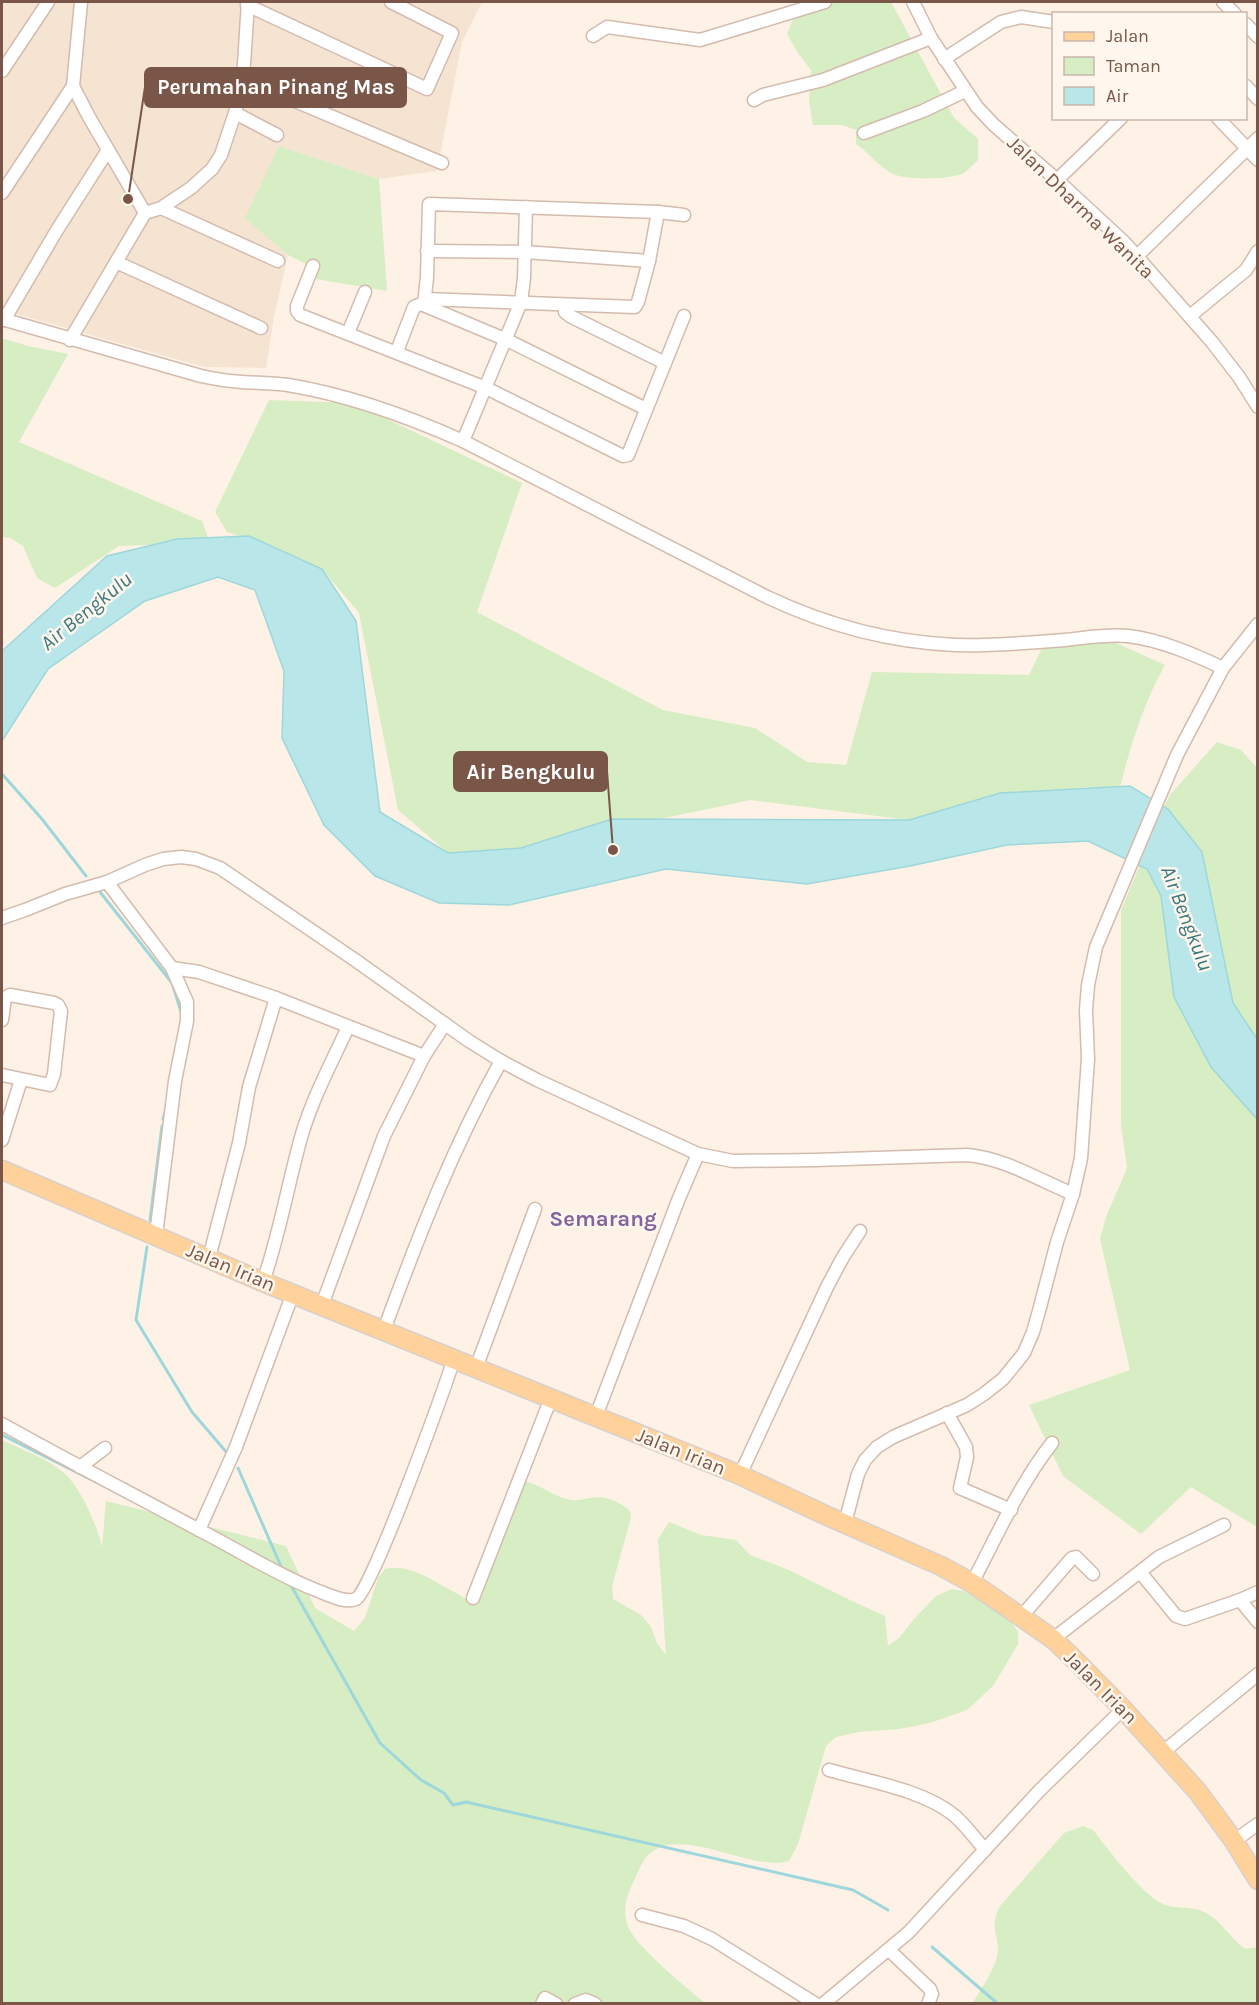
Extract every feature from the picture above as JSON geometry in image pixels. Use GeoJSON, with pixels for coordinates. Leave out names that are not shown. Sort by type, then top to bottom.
{"type":"FeatureCollection","features":[{"type":"Feature","properties":{"kind":"main road","name":"Jalan Irian"},"geometry":{"type":"LineString","coordinates":[[2,1170],[263,1282],[740,1475],[941,1566],[972,1583],[1053,1640],[1123,1709],[1198,1792],[1234,1841],[1257,1880]]}},
{"type":"Feature","properties":{"kind":"street"},"geometry":{"type":"LineString","coordinates":[[2,71],[48,2]]}},
{"type":"Feature","properties":{"kind":"street"},"geometry":{"type":"LineString","coordinates":[[2,194],[73,86],[81,2]]}},
{"type":"Feature","properties":{"kind":"street"},"geometry":{"type":"LineString","coordinates":[[70,340],[145,213],[161,208],[191,188],[212,169],[225,144],[243,79],[248,3],[428,89],[452,33],[391,2]]}},
{"type":"Feature","properties":{"kind":"street"},"geometry":{"type":"LineString","coordinates":[[593,36],[607,27],[700,40],[825,2]]}},
{"type":"Feature","properties":{"kind":"street","name":"Jalan Dharma Wanita"},"geometry":{"type":"LineString","coordinates":[[913,2],[931,38],[965,91],[994,125],[1057,180],[1137,256],[1190,316],[1239,377],[1257,407]]}},
{"type":"Feature","properties":{"kind":"street"},"geometry":{"type":"LineString","coordinates":[[944,59],[1001,22],[1021,17],[1052,22]]}},
{"type":"Feature","properties":{"kind":"street"},"geometry":{"type":"LineString","coordinates":[[753,100],[763,95],[823,80],[931,38]]}},
{"type":"Feature","properties":{"kind":"street"},"geometry":{"type":"LineString","coordinates":[[243,79],[442,163]]}},
{"type":"Feature","properties":{"kind":"street"},"geometry":{"type":"LineString","coordinates":[[73,86],[81,104],[145,213]]}},
{"type":"Feature","properties":{"kind":"street"},"geometry":{"type":"LineString","coordinates":[[864,133],[923,111],[965,91]]}},
{"type":"Feature","properties":{"kind":"street"},"geometry":{"type":"LineString","coordinates":[[235,113],[277,135]]}},
{"type":"Feature","properties":{"kind":"street"},"geometry":{"type":"LineString","coordinates":[[1057,180],[1119,120]]}},
{"type":"Feature","properties":{"kind":"street"},"geometry":{"type":"LineString","coordinates":[[1220,120],[1257,160]]}},
{"type":"Feature","properties":{"kind":"street"},"geometry":{"type":"LineString","coordinates":[[1137,256],[1257,138]]}},
{"type":"Feature","properties":{"kind":"street"},"geometry":{"type":"LineString","coordinates":[[108,150],[3,320],[201,376],[236,382],[286,385],[328,393],[378,407],[464,441],[721,575],[802,614],[822,621],[917,642],[957,645],[1125,636],[1162,644],[1223,668]]}},
{"type":"Feature","properties":{"kind":"street"},"geometry":{"type":"LineString","coordinates":[[425,302],[429,204],[658,212],[684,215]]}},
{"type":"Feature","properties":{"kind":"street"},"geometry":{"type":"LineString","coordinates":[[464,441],[507,340],[520,302],[525,252],[526,207]]}},
{"type":"Feature","properties":{"kind":"street"},"geometry":{"type":"LineString","coordinates":[[161,208],[278,261]]}},
{"type":"Feature","properties":{"kind":"street"},"geometry":{"type":"LineString","coordinates":[[397,351],[414,307],[425,302],[520,302],[635,307],[649,261],[658,212]]}},
{"type":"Feature","properties":{"kind":"street"},"geometry":{"type":"LineString","coordinates":[[427,251],[525,252],[649,261]]}},
{"type":"Feature","properties":{"kind":"street"},"geometry":{"type":"LineString","coordinates":[[1190,316],[1246,270],[1257,251]]}},
{"type":"Feature","properties":{"kind":"street"},"geometry":{"type":"LineString","coordinates":[[116,262],[261,328]]}},
{"type":"Feature","properties":{"kind":"street"},"geometry":{"type":"LineString","coordinates":[[313,266],[298,302],[297,311],[303,316],[397,351],[486,388],[624,456],[628,455],[684,316]]}},
{"type":"Feature","properties":{"kind":"street"},"geometry":{"type":"LineString","coordinates":[[348,333],[364,292]]}},
{"type":"Feature","properties":{"kind":"street"},"geometry":{"type":"LineString","coordinates":[[425,302],[646,409]]}},
{"type":"Feature","properties":{"kind":"street"},"geometry":{"type":"LineString","coordinates":[[564,304],[570,316],[666,363]]}},
{"type":"Feature","properties":{"kind":"street"},"geometry":{"type":"LineString","coordinates":[[845,1523],[858,1474],[877,1447],[893,1437],[984,1394],[1003,1379],[1024,1353],[1033,1332],[1057,1242],[1074,1194],[1081,1158],[1088,1059],[1086,1010],[1088,985],[1096,947],[1182,745],[1223,668],[1257,624]]}},
{"type":"Feature","properties":{"kind":"street"},"geometry":{"type":"LineString","coordinates":[[2,918],[65,894],[107,882],[163,859],[181,857],[210,862],[501,1061],[537,1080],[698,1154],[733,1161],[980,1156],[1000,1162],[1074,1194]]}},
{"type":"Feature","properties":{"kind":"street"},"geometry":{"type":"LineString","coordinates":[[107,882],[172,968],[187,1002],[187,1020],[170,1114],[156,1235]]}},
{"type":"Feature","properties":{"kind":"street"},"geometry":{"type":"LineString","coordinates":[[172,968],[199,972],[276,998],[424,1056]]}},
{"type":"Feature","properties":{"kind":"street"},"geometry":{"type":"LineString","coordinates":[[2,1020],[5,998],[10,995],[56,1004],[61,1011],[51,1084],[47,1086],[2,1074]]}},
{"type":"Feature","properties":{"kind":"street"},"geometry":{"type":"LineString","coordinates":[[208,1258],[239,1143],[249,1088],[276,998]]}},
{"type":"Feature","properties":{"kind":"street"},"geometry":{"type":"LineString","coordinates":[[322,1305],[384,1136],[424,1056],[445,1024]]}},
{"type":"Feature","properties":{"kind":"street"},"geometry":{"type":"LineString","coordinates":[[263,1282],[274,1250],[302,1132],[348,1027]]}},
{"type":"Feature","properties":{"kind":"street"},"geometry":{"type":"LineString","coordinates":[[384,1330],[430,1207],[450,1161],[501,1061]]}},
{"type":"Feature","properties":{"kind":"street"},"geometry":{"type":"LineString","coordinates":[[2,1140],[21,1080]]}},
{"type":"Feature","properties":{"kind":"street"},"geometry":{"type":"LineString","coordinates":[[596,1416],[670,1220],[698,1154]]}},
{"type":"Feature","properties":{"kind":"street"},"geometry":{"type":"LineString","coordinates":[[476,1368],[535,1209]]}},
{"type":"Feature","properties":{"kind":"street"},"geometry":{"type":"LineString","coordinates":[[740,1475],[826,1287],[860,1231]]}},
{"type":"Feature","properties":{"kind":"street"},"geometry":{"type":"LineString","coordinates":[[199,1530],[236,1447],[293,1293]]}},
{"type":"Feature","properties":{"kind":"street"},"geometry":{"type":"LineString","coordinates":[[2,1424],[286,1576],[338,1598],[352,1600],[361,1595],[391,1528],[454,1359]]}},
{"type":"Feature","properties":{"kind":"street"},"geometry":{"type":"LineString","coordinates":[[473,1598],[551,1398]]}},
{"type":"Feature","properties":{"kind":"street"},"geometry":{"type":"LineString","coordinates":[[947,1413],[966,1447],[967,1457],[960,1488],[1011,1510]]}},
{"type":"Feature","properties":{"kind":"street"},"geometry":{"type":"LineString","coordinates":[[972,1583],[1039,1460],[1052,1443]]}},
{"type":"Feature","properties":{"kind":"street"},"geometry":{"type":"LineString","coordinates":[[80,1467],[105,1448]]}},
{"type":"Feature","properties":{"kind":"street"},"geometry":{"type":"LineString","coordinates":[[1053,1640],[1159,1557],[1224,1525]]}},
{"type":"Feature","properties":{"kind":"street"},"geometry":{"type":"LineString","coordinates":[[1021,1617],[1072,1558],[1076,1557],[1093,1574]]}},
{"type":"Feature","properties":{"kind":"street"},"geometry":{"type":"LineString","coordinates":[[1140,1572],[1176,1616],[1181,1618],[1189,1619],[1257,1592]]}},
{"type":"Feature","properties":{"kind":"street"},"geometry":{"type":"LineString","coordinates":[[1240,1600],[1257,1622]]}},
{"type":"Feature","properties":{"kind":"street"},"geometry":{"type":"LineString","coordinates":[[1163,1752],[1257,1674]]}},
{"type":"Feature","properties":{"kind":"street"},"geometry":{"type":"LineString","coordinates":[[823,2004],[889,1950],[985,1851],[1040,1790],[1123,1709]]}},
{"type":"Feature","properties":{"kind":"street"},"geometry":{"type":"LineString","coordinates":[[829,1770],[901,1790],[934,1803],[954,1816],[985,1851]]}},
{"type":"Feature","properties":{"kind":"street"},"geometry":{"type":"LineString","coordinates":[[1234,1841],[1257,1824]]}},
{"type":"Feature","properties":{"kind":"street"},"geometry":{"type":"LineString","coordinates":[[642,1915],[684,1926],[712,1939],[816,2004]]}},
{"type":"Feature","properties":{"kind":"street"},"geometry":{"type":"LineString","coordinates":[[889,1950],[930,1989],[932,1994],[928,2004]]}},
{"type":"Feature","properties":{"kind":"street"},"geometry":{"type":"LineString","coordinates":[[542,2004],[545,1998],[556,2004]]}},
{"type":"Feature","properties":{"kind":"street"},"geometry":{"type":"LineString","coordinates":[[575,2004],[586,2000],[595,2004]]}},
{"type":"Feature","properties":{"kind":"shaded area"},"geometry":{"type":"Polygon","coordinates":[[[2,2],[482,2],[462,42],[437,171],[379,179],[279,146],[246,218],[288,255],[274,317],[266,368],[204,367],[2,310],[2,2]]]}},
{"type":"Feature","properties":{"kind":"green space"},"geometry":{"type":"Polygon","coordinates":[[[800,2],[891,2],[954,118],[978,139],[978,160],[964,173],[949,177],[899,176],[883,168],[856,144],[856,130],[842,125],[813,125],[809,100],[811,70],[787,34],[800,2]]]}},
{"type":"Feature","properties":{"kind":"green space"},"geometry":{"type":"Polygon","coordinates":[[[279,146],[379,179],[387,291],[316,279],[308,265],[288,255],[245,218],[279,146]]]}},
{"type":"Feature","properties":{"kind":"green space"},"geometry":{"type":"Polygon","coordinates":[[[2,338],[68,354],[19,442],[202,521],[210,543],[119,546],[55,588],[37,578],[23,546],[10,538],[2,537],[2,338]]]}},
{"type":"Feature","properties":{"kind":"green space"},"geometry":{"type":"Polygon","coordinates":[[[269,400],[353,403],[522,483],[477,612],[663,710],[755,728],[807,762],[846,765],[872,672],[1029,675],[1043,646],[1114,642],[1165,665],[1138,726],[1119,791],[1085,787],[1050,807],[999,793],[909,820],[751,800],[521,848],[448,853],[398,810],[359,613],[322,569],[256,541],[227,532],[215,512],[269,400]]]}},
{"type":"Feature","properties":{"kind":"green space"},"geometry":{"type":"Polygon","coordinates":[[[1217,742],[1241,750],[1257,768],[1257,1527],[1191,1487],[1141,1534],[1063,1476],[1029,1405],[1130,1370],[1100,1239],[1106,1217],[1127,1168],[1121,1125],[1121,910],[1169,796],[1217,742]]]}},
{"type":"Feature","properties":{"kind":"green space"},"geometry":{"type":"Polygon","coordinates":[[[2,1440],[50,1463],[64,1473],[88,1507],[102,1547],[106,1501],[286,1546],[315,1608],[354,1631],[365,1618],[378,1578],[385,1569],[411,1570],[468,1600],[478,1601],[521,1481],[571,1500],[600,1497],[608,1499],[630,1511],[631,1518],[612,1586],[613,1599],[641,1615],[651,1627],[657,1643],[666,1655],[658,1539],[669,1522],[701,1535],[736,1540],[750,1555],[789,1570],[885,1616],[888,1646],[899,1638],[936,1596],[952,1589],[973,1593],[1010,1620],[1018,1632],[1018,1644],[993,1686],[967,1710],[930,1723],[836,1737],[826,1746],[798,1844],[789,1861],[774,1863],[757,1861],[697,1846],[678,1844],[661,1847],[645,1858],[627,1897],[625,1911],[628,1926],[650,1955],[705,2003],[2,2003],[2,1440]]]}},
{"type":"Feature","properties":{"kind":"green space"},"geometry":{"type":"Polygon","coordinates":[[[1083,1826],[1093,1830],[1126,1871],[1155,1899],[1169,1906],[1203,1911],[1218,1922],[1245,1949],[1257,1947],[1257,2003],[973,2003],[997,1957],[995,1920],[1000,1906],[1064,1833],[1083,1826]]]}},
{"type":"Feature","properties":{"kind":"water"},"geometry":{"type":"Polygon","coordinates":[[[249,536],[322,569],[356,621],[380,812],[448,853],[521,848],[612,819],[909,820],[1000,793],[1130,786],[1168,809],[1202,852],[1233,1003],[1257,1039],[1257,1119],[1211,1067],[1174,997],[1161,896],[1147,869],[1088,841],[1007,845],[910,866],[807,884],[666,869],[509,905],[439,903],[375,876],[324,825],[282,738],[284,671],[255,590],[218,577],[145,601],[48,669],[2,741],[2,651],[107,556],[177,539],[249,536]]]}},
{"type":"Feature","properties":{"kind":"waterway"},"geometry":{"type":"LineString","coordinates":[[2,774],[42,819],[86,876]]}},
{"type":"Feature","properties":{"kind":"waterway"},"geometry":{"type":"LineString","coordinates":[[100,892],[172,983],[182,1015]]}},
{"type":"Feature","properties":{"kind":"waterway"},"geometry":{"type":"LineString","coordinates":[[163,1119],[166,1109]]}},
{"type":"Feature","properties":{"kind":"waterway"},"geometry":{"type":"LineString","coordinates":[[150,1220],[162,1126]]}},
{"type":"Feature","properties":{"kind":"waterway"},"geometry":{"type":"LineString","coordinates":[[147,1247],[136,1320],[192,1412],[228,1454]]}},
{"type":"Feature","properties":{"kind":"waterway"},"geometry":{"type":"LineString","coordinates":[[2,1435],[118,1493]]}},
{"type":"Feature","properties":{"kind":"waterway"},"geometry":{"type":"LineString","coordinates":[[238,1468],[283,1571]]}},
{"type":"Feature","properties":{"kind":"waterway"},"geometry":{"type":"LineString","coordinates":[[289,1582],[380,1743],[421,1780],[444,1793],[453,1805],[466,1802],[853,1890],[888,1910]]}},
{"type":"Feature","properties":{"kind":"waterway"},"geometry":{"type":"LineString","coordinates":[[932,1947],[998,2004]]}},
{"type":"Feature","properties":{"kind":"place","name":"Perumahan Pinang Mas"},"geometry":{"type":"Point","coordinates":[128,199]}},
{"type":"Feature","properties":{"kind":"place","name":"Air Bengkulu"},"geometry":{"type":"Point","coordinates":[613,850]}},
{"type":"Feature","properties":{"kind":"district","name":"Semarang"},"geometry":{"type":"Point","coordinates":[603,1218]}}]}
